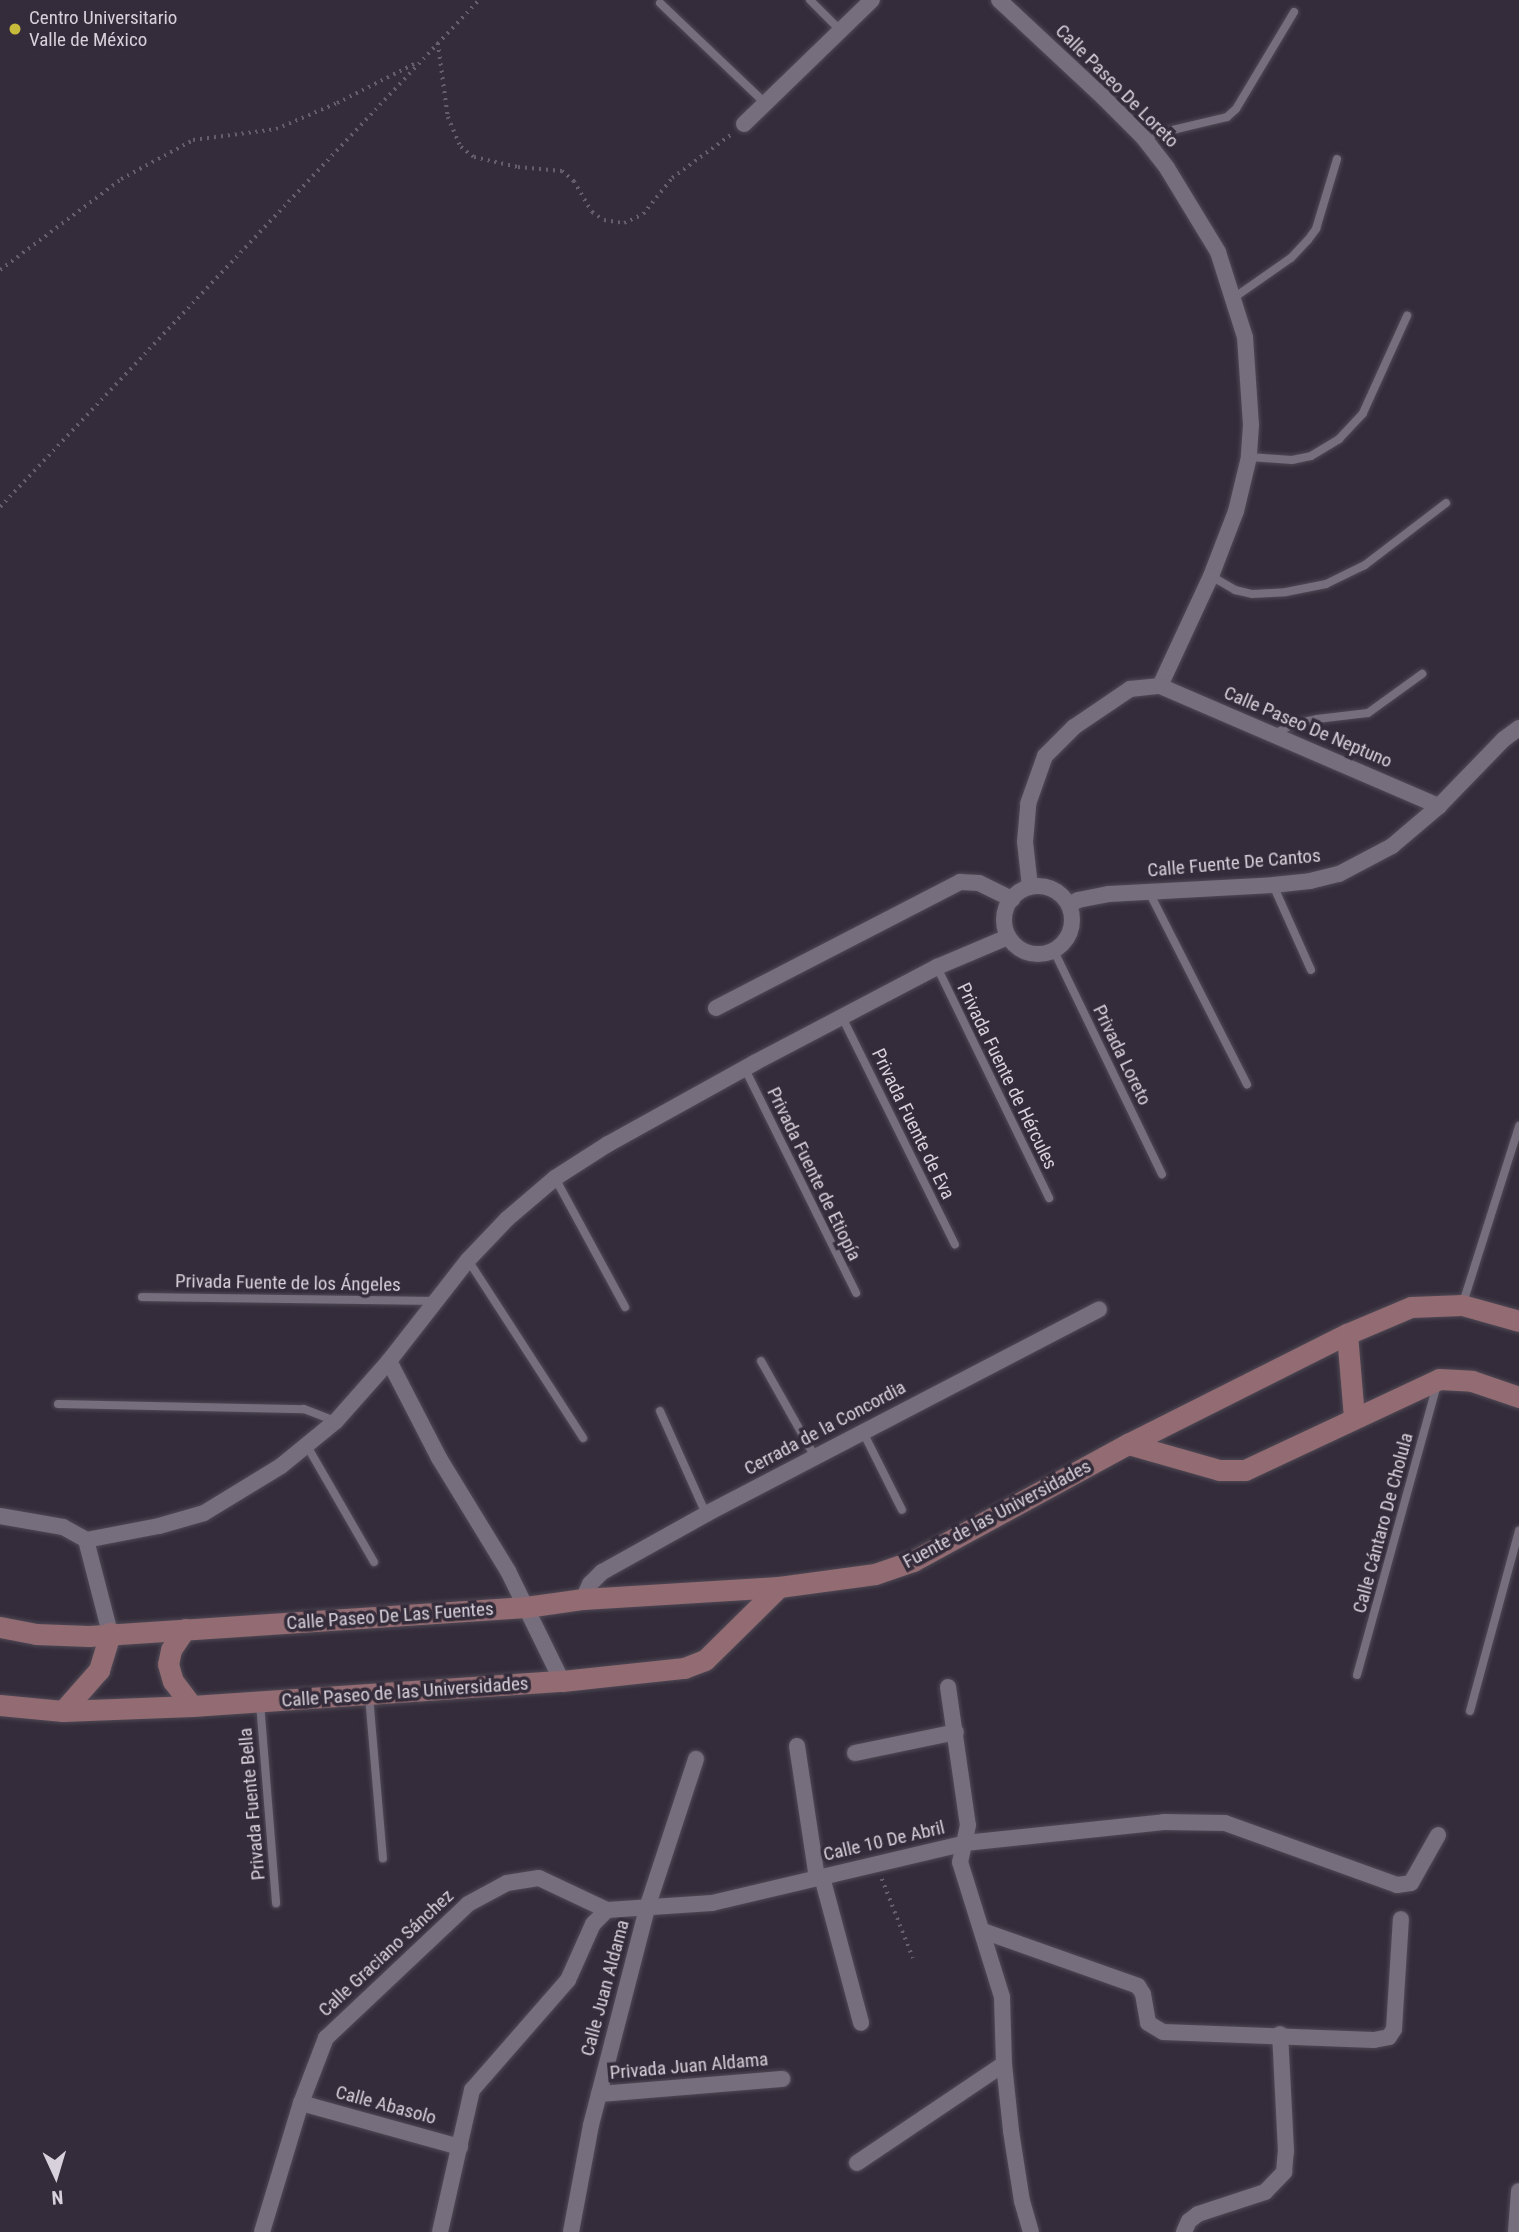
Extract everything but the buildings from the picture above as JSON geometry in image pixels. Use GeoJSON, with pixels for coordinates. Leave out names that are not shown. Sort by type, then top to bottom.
{"type":"FeatureCollection","features":[{"type":"Feature","properties":{"kind":"street"},"geometry":{"type":"LineString","coordinates":[[744,124],[872,0]]}},
{"type":"Feature","properties":{"kind":"street","name":"Calle Paseo De Loreto"},"geometry":{"type":"LineString","coordinates":[[999,0],[1143,137],[1189,199],[1218,252],[1235,297],[1250,374],[1248,457],[1237,511],[1211,576],[1160,686]]}},
{"type":"Feature","properties":{"kind":"street"},"geometry":{"type":"LineString","coordinates":[[1030,887],[1025,842],[1028,804],[1045,756],[1056,743],[1102,706],[1130,689],[1160,686]]}},
{"type":"Feature","properties":{"kind":"street","name":"Calle Paseo De Neptuno"},"geometry":{"type":"LineString","coordinates":[[1160,686],[1439,806]]}},
{"type":"Feature","properties":{"kind":"street","name":"Calle Fuente De Cantos"},"geometry":{"type":"LineString","coordinates":[[1069,905],[1091,896],[1273,885],[1323,879],[1365,863],[1392,846],[1439,806],[1519,728]]}},
{"type":"Feature","properties":{"kind":"street"},"geometry":{"type":"LineString","coordinates":[[716,1008],[960,882],[979,883],[1012,899]]}},
{"type":"Feature","properties":{"kind":"street"},"geometry":{"type":"LineString","coordinates":[[1030,887],[1053,890],[1069,905],[1072,915],[1069,936],[1054,951],[1033,954],[1023,951],[1008,937],[1004,917],[1012,899],[1030,887]]}},
{"type":"Feature","properties":{"kind":"street"},"geometry":{"type":"LineString","coordinates":[[0,1516],[63,1527],[86,1540],[159,1526],[204,1513],[256,1483],[336,1421],[390,1361],[433,1301],[468,1260],[507,1219],[555,1178],[608,1144],[842,1017],[937,967],[1008,937]]}},
{"type":"Feature","properties":{"kind":"street","name":"Fuente de las Universidades"},"geometry":{"type":"LineString","coordinates":[[779,1587],[875,1574],[913,1561],[1128,1444],[1347,1334],[1411,1307],[1462,1305],[1519,1321]]}},
{"type":"Feature","properties":{"kind":"street","name":"Cerrada de la Concordia"},"geometry":{"type":"LineString","coordinates":[[583,1599],[590,1584],[602,1572],[706,1514],[1099,1309]]}},
{"type":"Feature","properties":{"kind":"street"},"geometry":{"type":"LineString","coordinates":[[1347,1334],[1354,1418]]}},
{"type":"Feature","properties":{"kind":"street"},"geometry":{"type":"LineString","coordinates":[[390,1361],[439,1458],[526,1607],[562,1681]]}},
{"type":"Feature","properties":{"kind":"street"},"geometry":{"type":"LineString","coordinates":[[1128,1444],[1219,1470],[1245,1470],[1439,1379],[1472,1381],[1519,1397]]}},
{"type":"Feature","properties":{"kind":"street"},"geometry":{"type":"LineString","coordinates":[[63,1711],[99,1670],[110,1633],[86,1540]]}},
{"type":"Feature","properties":{"kind":"street","name":"Calle Paseo De Las Fuentes"},"geometry":{"type":"LineString","coordinates":[[0,1627],[36,1634],[110,1633],[526,1607],[583,1599],[779,1587]]}},
{"type":"Feature","properties":{"kind":"street","name":"Calle Paseo de las Universidades"},"geometry":{"type":"LineString","coordinates":[[0,1704],[63,1711],[260,1703],[562,1681],[684,1668],[705,1660],[779,1587]]}},
{"type":"Feature","properties":{"kind":"street"},"geometry":{"type":"LineString","coordinates":[[185,1629],[171,1650],[168,1664],[173,1681],[192,1706]]}},
{"type":"Feature","properties":{"kind":"street"},"geometry":{"type":"LineString","coordinates":[[948,1688],[968,1825],[965,1843],[1164,1822],[1225,1823],[1397,1885],[1410,1883],[1438,1835]]}},
{"type":"Feature","properties":{"kind":"street"},"geometry":{"type":"LineString","coordinates":[[855,1753],[956,1732]]}},
{"type":"Feature","properties":{"kind":"street"},"geometry":{"type":"LineString","coordinates":[[797,1746],[819,1878],[861,2023]]}},
{"type":"Feature","properties":{"kind":"street","name":"Calle Juan Aldama"},"geometry":{"type":"LineString","coordinates":[[571,2232],[599,2094],[647,1908],[696,1759]]}},
{"type":"Feature","properties":{"kind":"street","name":"Calle 10 De Abril"},"geometry":{"type":"LineString","coordinates":[[507,1883],[539,1878],[607,1910],[712,1903],[965,1843],[960,1862],[1002,1997],[1004,2064],[1022,2201],[1031,2232]]}},
{"type":"Feature","properties":{"kind":"street","name":"Calle Graciano Sánchez"},"geometry":{"type":"LineString","coordinates":[[262,2232],[301,2104],[326,2039],[468,1904],[507,1883]]}},
{"type":"Feature","properties":{"kind":"street"},"geometry":{"type":"LineString","coordinates":[[440,2232],[472,2090],[568,1980],[593,1924],[607,1910]]}},
{"type":"Feature","properties":{"kind":"street"},"geometry":{"type":"LineString","coordinates":[[983,1931],[1138,1986],[1143,1994],[1148,2024],[1163,2032],[1280,2034],[1374,2040],[1389,2037],[1394,2029],[1401,1919]]}},
{"type":"Feature","properties":{"kind":"street"},"geometry":{"type":"LineString","coordinates":[[1184,2232],[1189,2221],[1198,2214],[1265,2192],[1284,2172],[1286,2151],[1280,2034]]}},
{"type":"Feature","properties":{"kind":"street"},"geometry":{"type":"LineString","coordinates":[[857,2163],[1004,2064]]}},
{"type":"Feature","properties":{"kind":"street","name":"Privada Juan Aldama"},"geometry":{"type":"LineString","coordinates":[[599,2094],[782,2079]]}},
{"type":"Feature","properties":{"kind":"street","name":"Calle Abasolo"},"geometry":{"type":"LineString","coordinates":[[301,2104],[460,2147]]}},
{"type":"Feature","properties":{"kind":"street"},"geometry":{"type":"LineString","coordinates":[[1516,2232],[1519,2191]]}},
{"type":"Feature","properties":{"kind":"lane"},"geometry":{"type":"LineString","coordinates":[[810,0],[841,30]]}},
{"type":"Feature","properties":{"kind":"lane"},"geometry":{"type":"LineString","coordinates":[[660,3],[765,103]]}},
{"type":"Feature","properties":{"kind":"lane"},"geometry":{"type":"LineString","coordinates":[[1143,137],[1227,117],[1236,109],[1294,12]]}},
{"type":"Feature","properties":{"kind":"lane"},"geometry":{"type":"LineString","coordinates":[[1235,297],[1291,258],[1308,240],[1316,229],[1337,159]]}},
{"type":"Feature","properties":{"kind":"lane"},"geometry":{"type":"LineString","coordinates":[[1248,457],[1292,460],[1311,456],[1339,439],[1363,413],[1408,316]]}},
{"type":"Feature","properties":{"kind":"lane"},"geometry":{"type":"LineString","coordinates":[[1211,576],[1234,590],[1252,594],[1286,592],[1326,584],[1365,565],[1446,503]]}},
{"type":"Feature","properties":{"kind":"lane"},"geometry":{"type":"LineString","coordinates":[[1274,734],[1294,724],[1368,713],[1422,674]]}},
{"type":"Feature","properties":{"kind":"lane"},"geometry":{"type":"LineString","coordinates":[[1273,885],[1311,970]]}},
{"type":"Feature","properties":{"kind":"lane"},"geometry":{"type":"LineString","coordinates":[[1150,892],[1247,1084]]}},
{"type":"Feature","properties":{"kind":"lane","name":"Privada Loreto"},"geometry":{"type":"LineString","coordinates":[[1054,951],[1162,1174]]}},
{"type":"Feature","properties":{"kind":"lane","name":"Privada Fuente de Hércules"},"geometry":{"type":"LineString","coordinates":[[937,967],[1049,1198]]}},
{"type":"Feature","properties":{"kind":"lane","name":"Privada Fuente de Eva"},"geometry":{"type":"LineString","coordinates":[[842,1017],[955,1245]]}},
{"type":"Feature","properties":{"kind":"lane","name":"Privada Fuente de Etiopía"},"geometry":{"type":"LineString","coordinates":[[745,1069],[856,1293]]}},
{"type":"Feature","properties":{"kind":"lane"},"geometry":{"type":"LineString","coordinates":[[1462,1305],[1519,1126]]}},
{"type":"Feature","properties":{"kind":"lane"},"geometry":{"type":"LineString","coordinates":[[555,1178],[625,1307]]}},
{"type":"Feature","properties":{"kind":"lane"},"geometry":{"type":"LineString","coordinates":[[468,1260],[583,1438]]}},
{"type":"Feature","properties":{"kind":"lane","name":"Privada Fuente de los Ángeles"},"geometry":{"type":"LineString","coordinates":[[142,1297],[433,1301]]}},
{"type":"Feature","properties":{"kind":"lane"},"geometry":{"type":"LineString","coordinates":[[761,1361],[815,1457]]}},
{"type":"Feature","properties":{"kind":"lane","name":"Calle Cántaro De Cholula"},"geometry":{"type":"LineString","coordinates":[[1357,1675],[1439,1379]]}},
{"type":"Feature","properties":{"kind":"lane"},"geometry":{"type":"LineString","coordinates":[[58,1404],[304,1409],[336,1421]]}},
{"type":"Feature","properties":{"kind":"lane"},"geometry":{"type":"LineString","coordinates":[[660,1410],[706,1514]]}},
{"type":"Feature","properties":{"kind":"lane"},"geometry":{"type":"LineString","coordinates":[[863,1432],[902,1510]]}},
{"type":"Feature","properties":{"kind":"lane"},"geometry":{"type":"LineString","coordinates":[[307,1446],[374,1562]]}},
{"type":"Feature","properties":{"kind":"lane"},"geometry":{"type":"LineString","coordinates":[[1470,1711],[1519,1531]]}},
{"type":"Feature","properties":{"kind":"lane"},"geometry":{"type":"LineString","coordinates":[[369,1696],[383,1858]]}},
{"type":"Feature","properties":{"kind":"lane","name":"Privada Fuente Bella"},"geometry":{"type":"LineString","coordinates":[[260,1703],[276,1903]]}},
{"type":"Feature","properties":{"kind":"path"},"geometry":{"type":"LineString","coordinates":[[0,507],[479,0]]}},
{"type":"Feature","properties":{"kind":"path"},"geometry":{"type":"LineString","coordinates":[[438,43],[448,117],[461,147],[474,157],[518,167],[562,171],[574,181],[592,212],[604,220],[624,223],[643,214],[672,178],[744,124]]}},
{"type":"Feature","properties":{"kind":"path"},"geometry":{"type":"LineString","coordinates":[[0,270],[121,179],[193,140],[276,129],[337,103],[421,61]]}},
{"type":"Feature","properties":{"kind":"path"},"geometry":{"type":"LineString","coordinates":[[876,1864],[913,1958]]}},
{"type":"Feature","properties":{"kind":"place","name":"Centro Universitario Valle de México"},"geometry":{"type":"Point","coordinates":[15,29]}}]}
